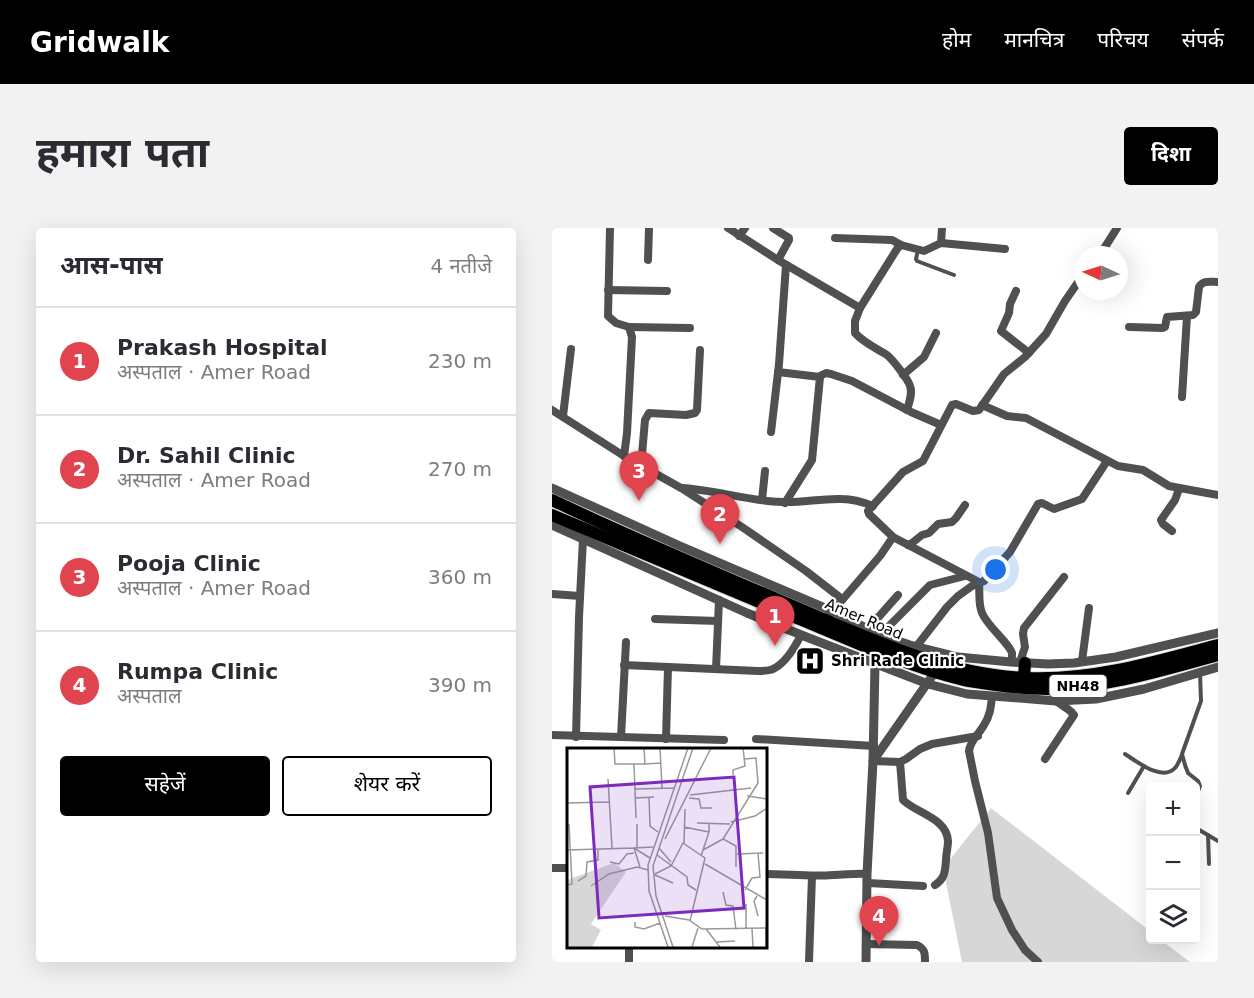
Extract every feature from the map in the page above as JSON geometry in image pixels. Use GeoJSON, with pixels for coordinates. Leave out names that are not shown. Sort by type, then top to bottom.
{"type":"FeatureCollection","features":[{"type":"Feature","properties":{"kind":"highway","name":"Amer Road"},"geometry":{"type":"LineString","coordinates":[[552,500],[577,506],[626,535],[829,615],[894,649],[972,672],[1024,677],[1072,676],[1125,668],[1214,638]]}},
{"type":"Feature","properties":{"kind":"highway","name":"Amer Road"},"geometry":{"type":"LineString","coordinates":[[552,515],[878,658],[968,681],[1048,689],[1075,687],[1216,663]]}},
{"type":"Feature","properties":{"kind":"highway"},"geometry":{"type":"LineString","coordinates":[[1019,662],[1024,677]]}},
{"type":"Feature","properties":{"kind":"street"},"geometry":{"type":"LineString","coordinates":[[610,228],[608,316],[616,323],[629,327],[690,328]]}},
{"type":"Feature","properties":{"kind":"street"},"geometry":{"type":"LineString","coordinates":[[648,260],[649,228]]}},
{"type":"Feature","properties":{"kind":"street"},"geometry":{"type":"LineString","coordinates":[[728,228],[860,308]]}},
{"type":"Feature","properties":{"kind":"street"},"geometry":{"type":"LineString","coordinates":[[739,236],[745,228]]}},
{"type":"Feature","properties":{"kind":"street"},"geometry":{"type":"LineString","coordinates":[[773,228],[789,238],[778,260]]}},
{"type":"Feature","properties":{"kind":"street"},"geometry":{"type":"LineString","coordinates":[[941,243],[942,228]]}},
{"type":"Feature","properties":{"kind":"street"},"geometry":{"type":"LineString","coordinates":[[1106,246],[1117,228]]}},
{"type":"Feature","properties":{"kind":"street"},"geometry":{"type":"LineString","coordinates":[[835,238],[892,240],[924,250],[941,243],[1005,249]]}},
{"type":"Feature","properties":{"kind":"street"},"geometry":{"type":"LineString","coordinates":[[901,244],[860,308],[855,321],[855,333],[889,357],[911,386],[907,410]]}},
{"type":"Feature","properties":{"kind":"street"},"geometry":{"type":"LineString","coordinates":[[771,432],[786,265]]}},
{"type":"Feature","properties":{"kind":"street"},"geometry":{"type":"LineString","coordinates":[[1129,327],[1163,328],[1167,317],[1193,315],[1196,312],[1200,284],[1206,281],[1218,282]]}},
{"type":"Feature","properties":{"kind":"street"},"geometry":{"type":"LineString","coordinates":[[1019,662],[982,615],[977,581],[893,537],[868,514],[868,511],[903,472],[923,461],[954,404],[973,411],[979,410],[1004,374],[1029,353],[1046,334],[1074,288]]}},
{"type":"Feature","properties":{"kind":"street"},"geometry":{"type":"LineString","coordinates":[[608,290],[667,291]]}},
{"type":"Feature","properties":{"kind":"street"},"geometry":{"type":"LineString","coordinates":[[1016,291],[1001,331],[1029,353]]}},
{"type":"Feature","properties":{"kind":"street"},"geometry":{"type":"LineString","coordinates":[[1182,397],[1187,316]]}},
{"type":"Feature","properties":{"kind":"street"},"geometry":{"type":"LineString","coordinates":[[624,456],[632,337],[629,327]]}},
{"type":"Feature","properties":{"kind":"street"},"geometry":{"type":"LineString","coordinates":[[903,375],[924,357],[936,333]]}},
{"type":"Feature","properties":{"kind":"street"},"geometry":{"type":"LineString","coordinates":[[563,416],[571,349]]}},
{"type":"Feature","properties":{"kind":"street"},"geometry":{"type":"LineString","coordinates":[[641,466],[645,420],[649,413],[686,415],[695,413],[697,410],[700,350]]}},
{"type":"Feature","properties":{"kind":"street"},"geometry":{"type":"LineString","coordinates":[[778,372],[820,376],[826,373],[831,374],[852,381],[941,425]]}},
{"type":"Feature","properties":{"kind":"street"},"geometry":{"type":"LineString","coordinates":[[785,502],[812,459],[820,376]]}},
{"type":"Feature","properties":{"kind":"street"},"geometry":{"type":"LineString","coordinates":[[982,405],[1007,416],[1026,418],[1107,461],[1122,468],[1139,469],[1169,486],[1218,495]]}},
{"type":"Feature","properties":{"kind":"street"},"geometry":{"type":"LineString","coordinates":[[552,410],[624,456],[681,488],[764,542],[842,599]]}},
{"type":"Feature","properties":{"kind":"street"},"geometry":{"type":"LineString","coordinates":[[916,647],[948,607],[972,586],[984,581],[1012,550],[1038,504],[1042,503],[1054,509],[1081,500],[1107,461]]}},
{"type":"Feature","properties":{"kind":"street"},"geometry":{"type":"LineString","coordinates":[[762,500],[765,471]]}},
{"type":"Feature","properties":{"kind":"street"},"geometry":{"type":"LineString","coordinates":[[552,488],[577,506]]}},
{"type":"Feature","properties":{"kind":"street"},"geometry":{"type":"LineString","coordinates":[[681,488],[707,490],[762,500],[785,502],[844,499],[856,500],[873,506]]}},
{"type":"Feature","properties":{"kind":"street"},"geometry":{"type":"LineString","coordinates":[[1172,531],[1161,520],[1175,500],[1179,489]]}},
{"type":"Feature","properties":{"kind":"street"},"geometry":{"type":"LineString","coordinates":[[908,545],[929,533],[938,524],[954,520],[965,505]]}},
{"type":"Feature","properties":{"kind":"street"},"geometry":{"type":"LineString","coordinates":[[552,525],[801,635],[878,658],[928,684],[967,694],[1056,700],[1096,699],[1143,689],[1200,672],[1216,663]]}},
{"type":"Feature","properties":{"kind":"street"},"geometry":{"type":"LineString","coordinates":[[893,537],[880,556],[829,615],[916,647],[958,657],[1048,664],[1116,657],[1214,638]]}},
{"type":"Feature","properties":{"kind":"street"},"geometry":{"type":"LineString","coordinates":[[576,736],[583,539]]}},
{"type":"Feature","properties":{"kind":"street"},"geometry":{"type":"LineString","coordinates":[[880,635],[930,585],[964,576]]}},
{"type":"Feature","properties":{"kind":"street"},"geometry":{"type":"LineString","coordinates":[[1019,662],[1025,648],[1024,628],[1064,577]]}},
{"type":"Feature","properties":{"kind":"street"},"geometry":{"type":"LineString","coordinates":[[552,594],[580,596]]}},
{"type":"Feature","properties":{"kind":"street"},"geometry":{"type":"LineString","coordinates":[[868,628],[898,595]]}},
{"type":"Feature","properties":{"kind":"street"},"geometry":{"type":"LineString","coordinates":[[716,669],[719,600]]}},
{"type":"Feature","properties":{"kind":"street"},"geometry":{"type":"LineString","coordinates":[[1082,662],[1089,608]]}},
{"type":"Feature","properties":{"kind":"street"},"geometry":{"type":"LineString","coordinates":[[655,619],[718,621]]}},
{"type":"Feature","properties":{"kind":"street"},"geometry":{"type":"LineString","coordinates":[[624,665],[758,671],[776,668],[793,650],[801,635]]}},
{"type":"Feature","properties":{"kind":"street"},"geometry":{"type":"LineString","coordinates":[[621,737],[626,642]]}},
{"type":"Feature","properties":{"kind":"street"},"geometry":{"type":"LineString","coordinates":[[866,962],[867,878],[878,658]]}},
{"type":"Feature","properties":{"kind":"street"},"geometry":{"type":"LineString","coordinates":[[666,739],[668,667]]}},
{"type":"Feature","properties":{"kind":"street"},"geometry":{"type":"LineString","coordinates":[[873,761],[935,672]]}},
{"type":"Feature","properties":{"kind":"street"},"geometry":{"type":"LineString","coordinates":[[992,696],[988,717],[969,747],[969,751],[988,833],[997,898],[1012,930],[1025,950],[1038,962]]}},
{"type":"Feature","properties":{"kind":"street"},"geometry":{"type":"LineString","coordinates":[[1045,759],[1074,715],[1056,700]]}},
{"type":"Feature","properties":{"kind":"street"},"geometry":{"type":"LineString","coordinates":[[552,735],[724,740]]}},
{"type":"Feature","properties":{"kind":"street"},"geometry":{"type":"LineString","coordinates":[[873,761],[900,762],[932,744],[978,736]]}},
{"type":"Feature","properties":{"kind":"street"},"geometry":{"type":"LineString","coordinates":[[756,739],[874,746]]}},
{"type":"Feature","properties":{"kind":"street"},"geometry":{"type":"LineString","coordinates":[[900,762],[903,800],[909,807],[938,822],[948,840],[945,870],[942,880],[935,885]]}},
{"type":"Feature","properties":{"kind":"street"},"geometry":{"type":"LineString","coordinates":[[766,874],[812,876],[851,873],[867,878],[923,886]]}},
{"type":"Feature","properties":{"kind":"street"},"geometry":{"type":"LineString","coordinates":[[809,961],[812,876]]}},
{"type":"Feature","properties":{"kind":"street"},"geometry":{"type":"LineString","coordinates":[[866,944],[917,945],[925,951],[925,962]]}},
{"type":"Feature","properties":{"kind":"lane"},"geometry":{"type":"LineString","coordinates":[[919,249],[917,261],[954,275]]}},
{"type":"Feature","properties":{"kind":"lane"},"geometry":{"type":"LineString","coordinates":[[1125,754],[1150,770],[1170,772],[1175,769],[1201,701],[1200,672]]}},
{"type":"Feature","properties":{"kind":"lane"},"geometry":{"type":"LineString","coordinates":[[1182,754],[1188,773],[1198,782]]}},
{"type":"Feature","properties":{"kind":"lane"},"geometry":{"type":"LineString","coordinates":[[1128,794],[1144,766]]}},
{"type":"Feature","properties":{"kind":"lane"},"geometry":{"type":"LineString","coordinates":[[1200,830],[1218,841]]}},
{"type":"Feature","properties":{"kind":"lane"},"geometry":{"type":"LineString","coordinates":[[1208,835],[1209,864]]}},
{"type":"Feature","properties":{"kind":"shaded area"},"geometry":{"type":"Polygon","coordinates":[[[991,808],[1146,928],[1146,944],[1166,944],[1190,962],[962,962],[943,868],[991,808]]]}},
{"type":"Feature","properties":{"kind":"place","name":"Pooja Clinic"},"geometry":{"type":"Point","coordinates":[639,501]}},
{"type":"Feature","properties":{"kind":"place","name":"Dr. Sahil Clinic"},"geometry":{"type":"Point","coordinates":[720,544]}},
{"type":"Feature","properties":{"kind":"place","name":"Prakash Hospital"},"geometry":{"type":"Point","coordinates":[775,646]}},
{"type":"Feature","properties":{"kind":"place","name":"Shri Rade Clinic"},"geometry":{"type":"Point","coordinates":[810,661]}},
{"type":"Feature","properties":{"kind":"place","name":"Rumpa Clinic"},"geometry":{"type":"Point","coordinates":[879,946]}}]}
